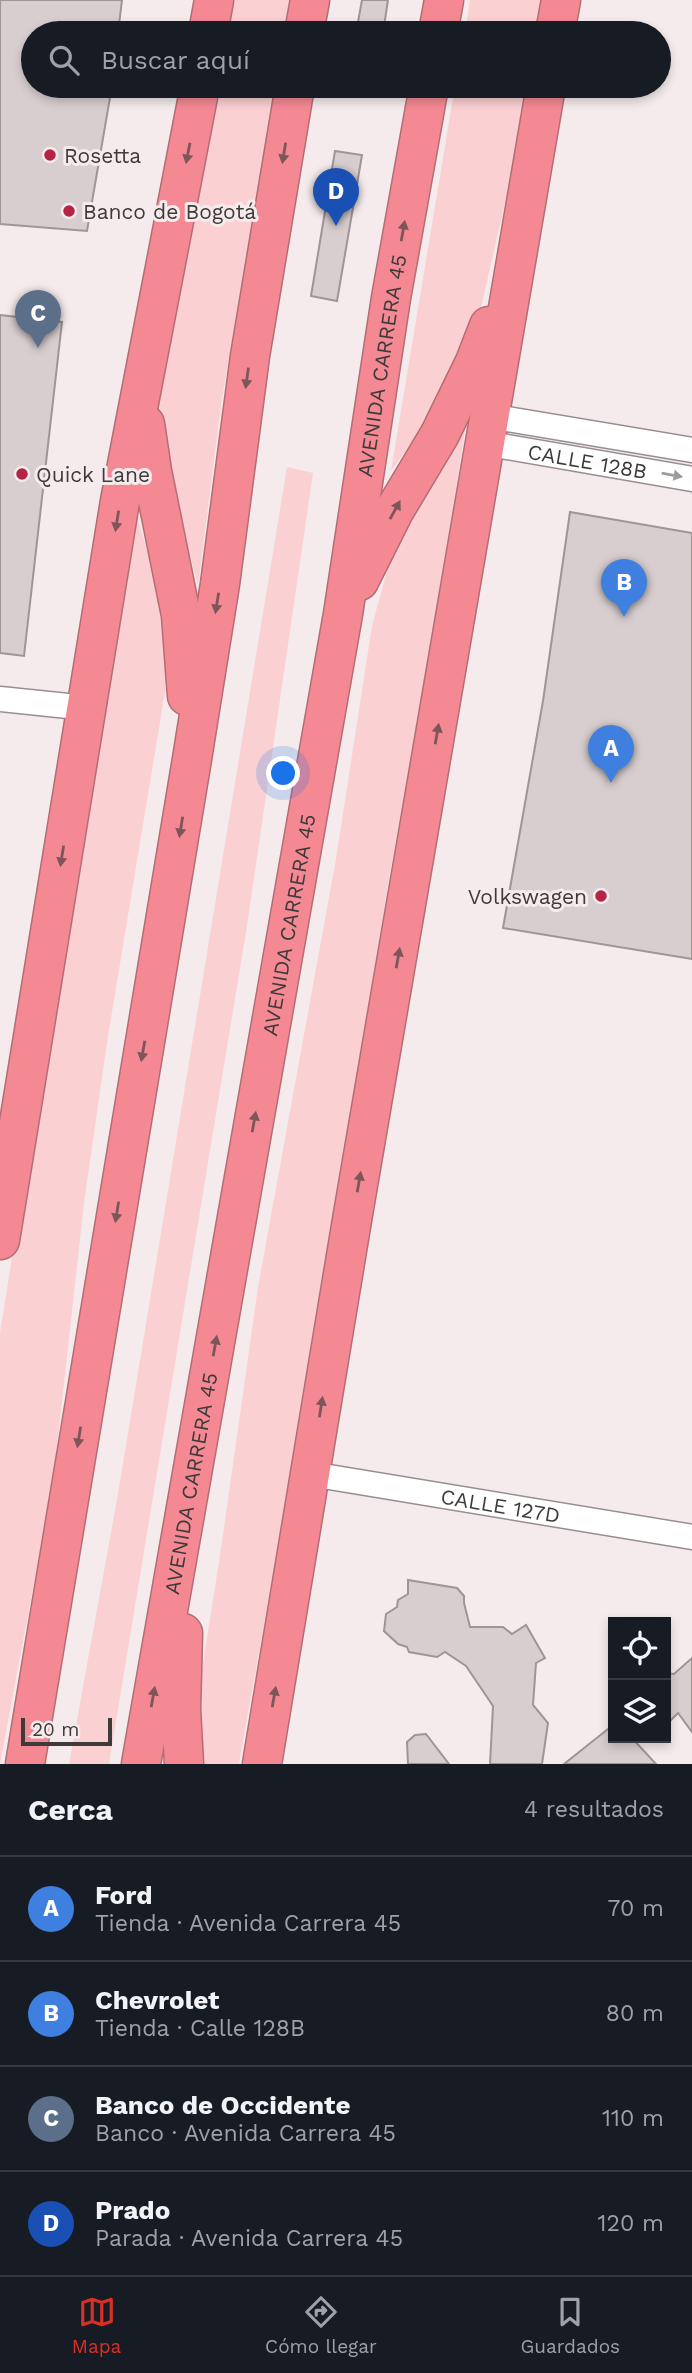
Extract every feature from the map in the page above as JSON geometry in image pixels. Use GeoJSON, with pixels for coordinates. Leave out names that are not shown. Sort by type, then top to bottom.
{"type":"FeatureCollection","features":[{"type":"Feature","properties":{"kind":"highway"},"geometry":{"type":"LineString","coordinates":[[210,21],[214,0]]}},
{"type":"Feature","properties":{"kind":"highway"},"geometry":{"type":"LineString","coordinates":[[306,21],[310,0]]}},
{"type":"Feature","properties":{"kind":"highway"},"geometry":{"type":"LineString","coordinates":[[440,21],[444,0]]}},
{"type":"Feature","properties":{"kind":"highway"},"geometry":{"type":"LineString","coordinates":[[557,21],[561,0]]}},
{"type":"Feature","properties":{"kind":"highway"},"geometry":{"type":"LineString","coordinates":[[0,1240],[9,1125],[87,708],[120,501],[198,98]]}},
{"type":"Feature","properties":{"kind":"highway"},"geometry":{"type":"LineString","coordinates":[[25,1764],[192,759],[220,584],[250,356],[293,98]]}},
{"type":"Feature","properties":{"kind":"highway","name":"AVENIDA CARRERA 45"},"geometry":{"type":"LineString","coordinates":[[141,1764],[343,614],[391,299],[427,98]]}},
{"type":"Feature","properties":{"kind":"highway"},"geometry":{"type":"LineString","coordinates":[[262,1764],[544,98]]}},
{"type":"Feature","properties":{"kind":"highway"},"geometry":{"type":"LineString","coordinates":[[343,614],[394,510],[440,434],[458,398],[475,362],[517,251]]}},
{"type":"Feature","properties":{"kind":"highway"},"geometry":{"type":"LineString","coordinates":[[141,394],[152,471],[181,615],[192,759]]}},
{"type":"Feature","properties":{"kind":"highway"},"geometry":{"type":"LineString","coordinates":[[184,1764],[181,1709],[186,1510]]}},
{"type":"Feature","properties":{"kind":"street","name":"CALLE 128B"},"geometry":{"type":"LineString","coordinates":[[487,429],[692,450]]}},
{"type":"Feature","properties":{"kind":"street","name":"CALLE 128B"},"geometry":{"type":"LineString","coordinates":[[487,429],[692,479]]}},
{"type":"Feature","properties":{"kind":"street"},"geometry":{"type":"LineString","coordinates":[[0,699],[87,708]]}},
{"type":"Feature","properties":{"kind":"street","name":"CALLE 127D"},"geometry":{"type":"LineString","coordinates":[[311,1474],[692,1537]]}},
{"type":"Feature","properties":{"kind":"shaded area"},"geometry":{"type":"Polygon","coordinates":[[[229,0],[290,0],[286,21],[225,21],[229,0]]]}},
{"type":"Feature","properties":{"kind":"shaded area"},"geometry":{"type":"Polygon","coordinates":[[[470,0],[544,0],[540,21],[467,21],[470,0]]]}},
{"type":"Feature","properties":{"kind":"shaded area"},"geometry":{"type":"Polygon","coordinates":[[[212,98],[273,98],[221,405],[198,586],[154,413],[212,98]]]}},
{"type":"Feature","properties":{"kind":"shaded area"},"geometry":{"type":"Polygon","coordinates":[[[453,98],[525,98],[509,185],[480,312],[425,424],[391,471],[453,98]]]}},
{"type":"Feature","properties":{"kind":"shaded area"},"geometry":{"type":"Polygon","coordinates":[[[468,411],[432,642],[390,872],[310,1367],[239,1764],[195,1764],[192,1733],[258,1287],[336,859],[372,626],[396,538],[468,411]]]}},
{"type":"Feature","properties":{"kind":"shaded area"},"geometry":{"type":"Polygon","coordinates":[[[287,467],[313,473],[247,926],[109,1764],[69,1764],[118,1494],[287,467]]]}},
{"type":"Feature","properties":{"kind":"shaded area"},"geometry":{"type":"Polygon","coordinates":[[[133,503],[158,587],[167,641],[165,692],[108,1036],[84,1203],[53,1482],[0,1764],[0,1333],[133,503]]]}},
{"type":"Feature","properties":{"kind":"building","name":"Rosetta"},"geometry":{"type":"Polygon","coordinates":[[[0,0],[122,0],[119,21],[21,21],[21,98],[110,98],[87,231],[0,224],[0,0]]]}},
{"type":"Feature","properties":{"kind":"building"},"geometry":{"type":"Polygon","coordinates":[[[362,0],[388,0],[385,21],[358,21],[362,0]]]}},
{"type":"Feature","properties":{"kind":"building"},"geometry":{"type":"Polygon","coordinates":[[[335,151],[362,155],[337,301],[311,296],[335,151]]]}},
{"type":"Feature","properties":{"kind":"building"},"geometry":{"type":"Polygon","coordinates":[[[0,315],[62,322],[24,656],[0,653],[0,315]]]}},
{"type":"Feature","properties":{"kind":"building"},"geometry":{"type":"Polygon","coordinates":[[[570,512],[692,533],[692,959],[503,928],[543,701],[570,512]]]}},
{"type":"Feature","properties":{"kind":"building"},"geometry":{"type":"Polygon","coordinates":[[[408,1580],[457,1588],[464,1596],[470,1627],[503,1627],[512,1634],[526,1625],[545,1658],[536,1663],[533,1705],[548,1723],[542,1764],[490,1764],[493,1706],[466,1666],[445,1652],[437,1657],[409,1652],[407,1647],[398,1644],[384,1631],[386,1614],[397,1607],[398,1600],[408,1594],[408,1580]]]}},
{"type":"Feature","properties":{"kind":"building"},"geometry":{"type":"Polygon","coordinates":[[[692,1658],[692,1732],[678,1713],[671,1720],[671,1674],[692,1658]]]}},
{"type":"Feature","properties":{"kind":"building"},"geometry":{"type":"Polygon","coordinates":[[[608,1729],[608,1743],[637,1743],[656,1764],[564,1764],[608,1729]]]}},
{"type":"Feature","properties":{"kind":"building"},"geometry":{"type":"Polygon","coordinates":[[[426,1734],[449,1764],[408,1764],[407,1742],[415,1735],[426,1734]]]}},
{"type":"Feature","properties":{"kind":"place","name":"Rosetta"},"geometry":{"type":"Point","coordinates":[50,155]}},
{"type":"Feature","properties":{"kind":"place","name":"Banco de Bogotá"},"geometry":{"type":"Point","coordinates":[69,211]}},
{"type":"Feature","properties":{"kind":"place","name":"Prado"},"geometry":{"type":"Point","coordinates":[336,226]}},
{"type":"Feature","properties":{"kind":"place","name":"Banco de Occidente"},"geometry":{"type":"Point","coordinates":[38,348]}},
{"type":"Feature","properties":{"kind":"place","name":"Quick Lane"},"geometry":{"type":"Point","coordinates":[22,474]}},
{"type":"Feature","properties":{"kind":"place","name":"Chevrolet"},"geometry":{"type":"Point","coordinates":[624,617]}},
{"type":"Feature","properties":{"kind":"place","name":"Ford"},"geometry":{"type":"Point","coordinates":[611,783]}},
{"type":"Feature","properties":{"kind":"place","name":"Volkswagen"},"geometry":{"type":"Point","coordinates":[601,896]}}]}
